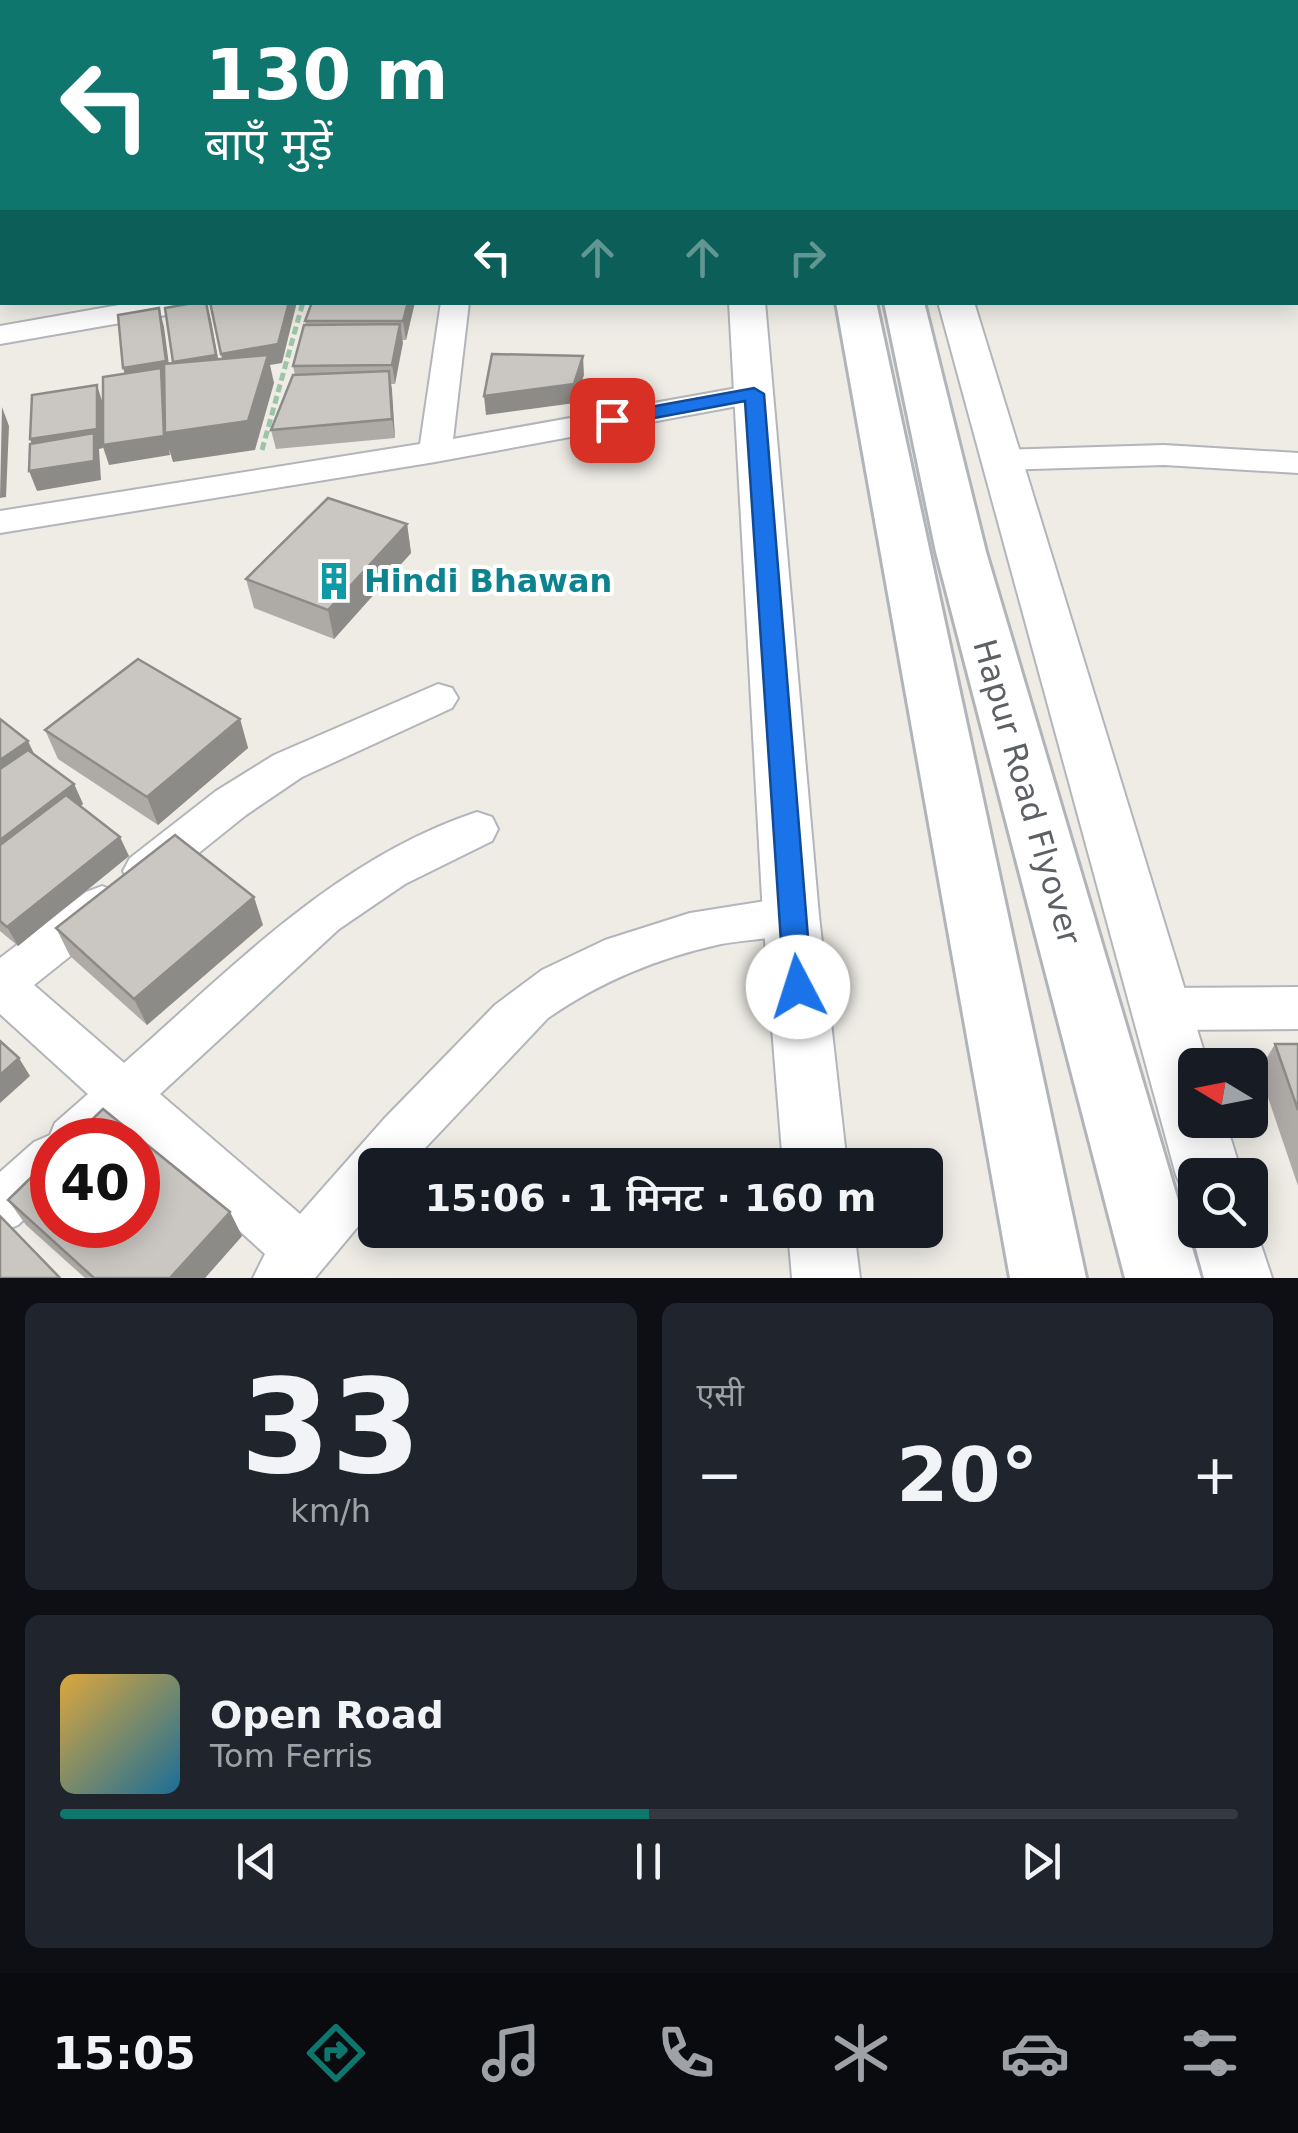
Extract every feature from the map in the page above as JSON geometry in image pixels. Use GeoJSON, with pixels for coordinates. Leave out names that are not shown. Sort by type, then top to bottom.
{"type":"FeatureCollection","features":[{"type":"Feature","properties":{"kind":"main road","name":"Hapur Road Flyover"},"geometry":{"type":"LineString","coordinates":[[857,305],[1048,1278]]}},
{"type":"Feature","properties":{"kind":"main road","name":"Hapur Road Flyover"},"geometry":{"type":"LineString","coordinates":[[905,305],[961,552],[1163,1278]]}},
{"type":"Feature","properties":{"kind":"street"},"geometry":{"type":"LineString","coordinates":[[0,334],[171,305]]}},
{"type":"Feature","properties":{"kind":"street"},"geometry":{"type":"LineString","coordinates":[[435,452],[455,305]]}},
{"type":"Feature","properties":{"kind":"street"},"geometry":{"type":"LineString","coordinates":[[746,305],[791,916],[813,1148]]}},
{"type":"Feature","properties":{"kind":"street"},"geometry":{"type":"LineString","coordinates":[[957,305],[1204,1158]]}},
{"type":"Feature","properties":{"kind":"street"},"geometry":{"type":"LineString","coordinates":[[0,522],[254,478],[435,452],[754,394]]}},
{"type":"Feature","properties":{"kind":"street"},"geometry":{"type":"LineString","coordinates":[[1002,460],[1164,455],[1298,462]]}},
{"type":"Feature","properties":{"kind":"street"},"geometry":{"type":"LineString","coordinates":[[358,1187],[292,1266],[122,1095],[0,985],[231,802],[288,766],[438,698]]}},
{"type":"Feature","properties":{"kind":"street"},"geometry":{"type":"LineString","coordinates":[[97,1118],[337,905],[390,871],[477,830]]}},
{"type":"Feature","properties":{"kind":"street"},"geometry":{"type":"LineString","coordinates":[[391,1148],[530,1004],[582,972],[667,940],[736,920],[791,916]]}},
{"type":"Feature","properties":{"kind":"street"},"geometry":{"type":"LineString","coordinates":[[1162,1008],[1298,1008]]}},
{"type":"Feature","properties":{"kind":"street"},"geometry":{"type":"LineString","coordinates":[[0,1207],[30,1179]]}},
{"type":"Feature","properties":{"kind":"street"},"geometry":{"type":"LineString","coordinates":[[823,1248],[826,1278]]}},
{"type":"Feature","properties":{"kind":"street"},"geometry":{"type":"LineString","coordinates":[[1229,1248],[1238,1278]]}},
{"type":"Feature","properties":{"kind":"path"},"geometry":{"type":"LineString","coordinates":[[254,478],[302,305]]}},
{"type":"Feature","properties":{"kind":"building"},"geometry":{"type":"Polygon","coordinates":[[[207,305],[216,355],[173,362],[165,308],[207,305]]]}},
{"type":"Feature","properties":{"kind":"building"},"geometry":{"type":"Polygon","coordinates":[[[211,305],[288,305],[278,344],[221,354],[211,305]]]}},
{"type":"Feature","properties":{"kind":"building"},"geometry":{"type":"Polygon","coordinates":[[[311,305],[407,305],[403,321],[305,321],[311,305]]]}},
{"type":"Feature","properties":{"kind":"building"},"geometry":{"type":"Polygon","coordinates":[[[159,308],[166,361],[123,368],[118,315],[159,308]]]}},
{"type":"Feature","properties":{"kind":"building"},"geometry":{"type":"Polygon","coordinates":[[[400,324],[392,365],[293,366],[304,325],[400,324]]]}},
{"type":"Feature","properties":{"kind":"building"},"geometry":{"type":"Polygon","coordinates":[[[492,354],[583,356],[574,384],[484,396],[492,354]]]}},
{"type":"Feature","properties":{"kind":"building"},"geometry":{"type":"Polygon","coordinates":[[[268,355],[248,421],[165,433],[164,364],[268,355]]]}},
{"type":"Feature","properties":{"kind":"building"},"geometry":{"type":"Polygon","coordinates":[[[161,368],[164,436],[103,445],[103,377],[161,368]]]}},
{"type":"Feature","properties":{"kind":"building"},"geometry":{"type":"Polygon","coordinates":[[[389,371],[392,419],[271,430],[293,375],[389,371]]]}},
{"type":"Feature","properties":{"kind":"building"},"geometry":{"type":"Polygon","coordinates":[[[97,385],[97,429],[30,439],[32,395],[97,385]]]}},
{"type":"Feature","properties":{"kind":"building"},"geometry":{"type":"Polygon","coordinates":[[[94,433],[94,461],[29,471],[30,444],[94,433]]]}},
{"type":"Feature","properties":{"kind":"building"},"geometry":{"type":"Polygon","coordinates":[[[328,498],[407,524],[328,610],[246,579],[328,498]]]}},
{"type":"Feature","properties":{"kind":"building"},"geometry":{"type":"Polygon","coordinates":[[[138,659],[240,719],[147,797],[45,730],[138,659]]]}},
{"type":"Feature","properties":{"kind":"building"},"geometry":{"type":"Polygon","coordinates":[[[0,719],[28,741],[0,760],[0,719]]]}},
{"type":"Feature","properties":{"kind":"building"},"geometry":{"type":"Polygon","coordinates":[[[28,750],[74,784],[0,840],[0,769],[28,750]]]}},
{"type":"Feature","properties":{"kind":"building"},"geometry":{"type":"Polygon","coordinates":[[[66,795],[120,837],[7,927],[0,921],[0,845],[66,795]]]}},
{"type":"Feature","properties":{"kind":"building"},"geometry":{"type":"Polygon","coordinates":[[[175,835],[254,897],[134,999],[56,928],[175,835]]]}},
{"type":"Feature","properties":{"kind":"building"},"geometry":{"type":"Polygon","coordinates":[[[0,1041],[19,1058],[0,1075],[0,1041]]]}},
{"type":"Feature","properties":{"kind":"building"},"geometry":{"type":"Polygon","coordinates":[[[1275,1044],[1298,1044],[1298,1110],[1275,1044]]]}},
{"type":"Feature","properties":{"kind":"building"},"geometry":{"type":"Polygon","coordinates":[[[103,1109],[114,1118],[94,1118],[103,1109]]]}},
{"type":"Feature","properties":{"kind":"building"},"geometry":{"type":"Polygon","coordinates":[[[160,1155],[230,1212],[170,1278],[94,1278],[61,1248],[160,1248],[160,1155]]]}},
{"type":"Feature","properties":{"kind":"building"},"geometry":{"type":"Polygon","coordinates":[[[30,1178],[30,1220],[8,1200],[30,1178]]]}},
{"type":"Feature","properties":{"kind":"building"},"geometry":{"type":"Polygon","coordinates":[[[0,1216],[60,1278],[0,1278],[0,1216]]]}},
{"type":"Feature","properties":{"kind":"place","name":"Hindi Bhawan"},"geometry":{"type":"Point","coordinates":[334,581]}},
{"type":"Feature","properties":{"kind":"route"},"geometry":{"type":"LineString","coordinates":[[612,420],[754,394],[798,987]]}}]}
